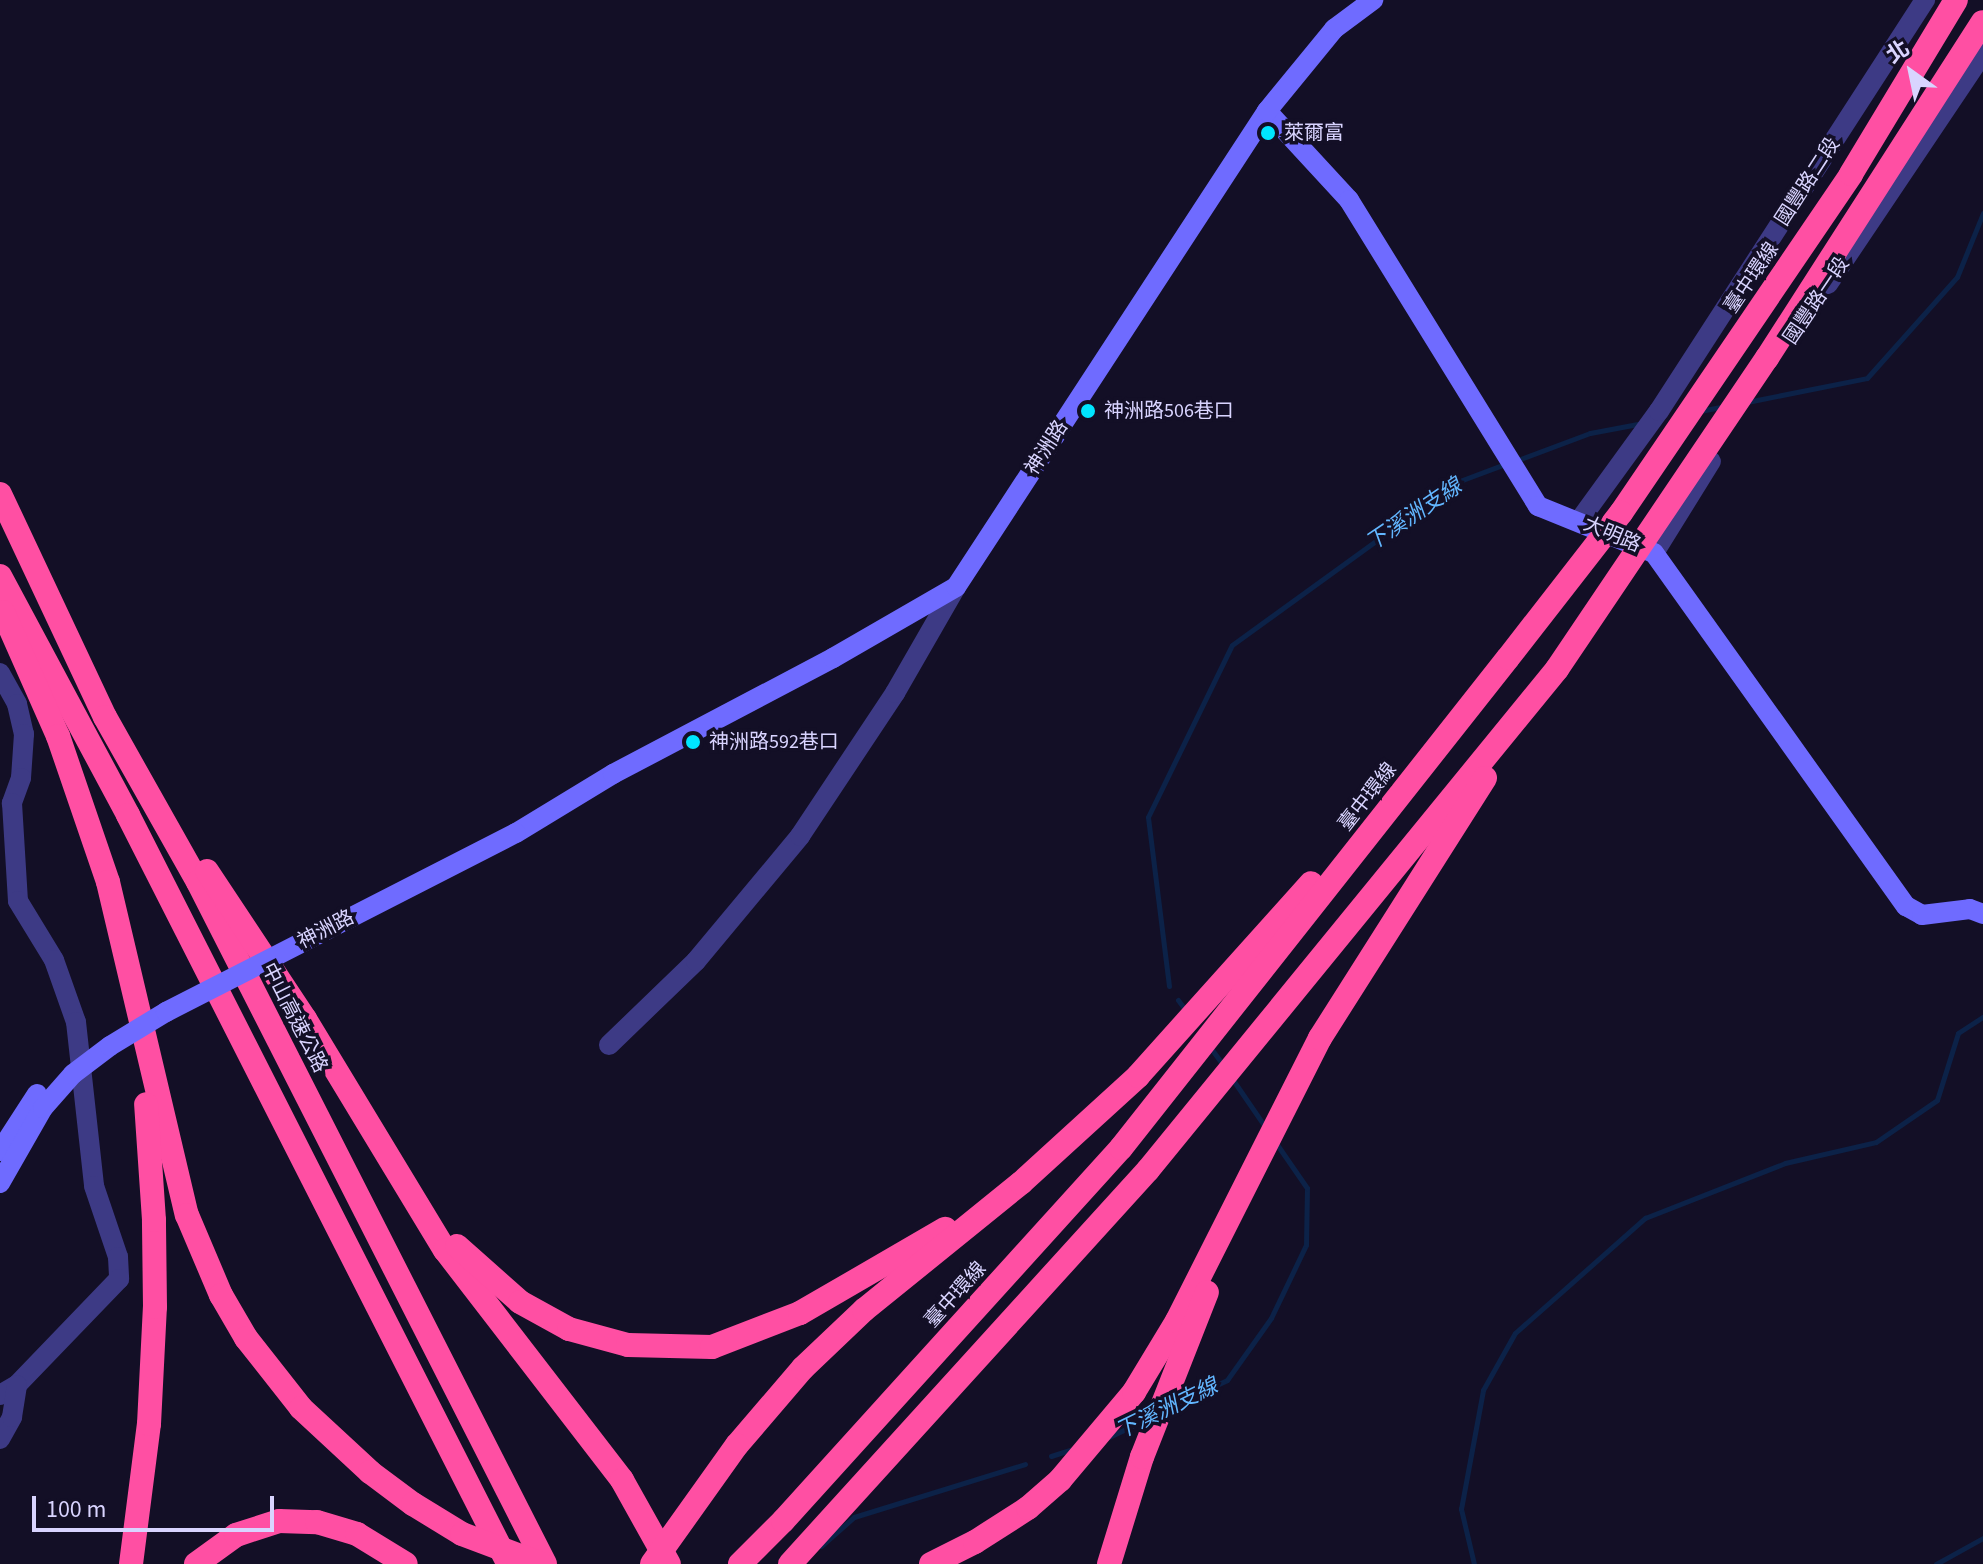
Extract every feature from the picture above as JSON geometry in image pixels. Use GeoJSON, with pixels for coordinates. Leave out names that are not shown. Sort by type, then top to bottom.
{"type":"FeatureCollection","features":[{"type":"Feature","properties":{"kind":"highway","name":"臺中環線"},"geometry":{"type":"LineString","coordinates":[[740,1564],[783,1521],[1121,1148],[1621,513],[1851,174],[1956,0]]}},
{"type":"Feature","properties":{"kind":"highway"},"geometry":{"type":"LineString","coordinates":[[931,1564],[975,1542],[1028,1508],[1060,1480],[1134,1392],[1177,1321],[1320,1038],[1557,669],[1767,358],[1983,22]]}},
{"type":"Feature","properties":{"kind":"highway","name":"中山高速公路"},"geometry":{"type":"LineString","coordinates":[[0,494],[105,717],[198,882],[544,1564]]}},
{"type":"Feature","properties":{"kind":"highway"},"geometry":{"type":"LineString","coordinates":[[0,576],[135,829],[508,1564]]}},
{"type":"Feature","properties":{"kind":"highway"},"geometry":{"type":"LineString","coordinates":[[0,606],[58,736],[85,808],[130,965],[187,1215],[208,1269],[240,1328],[301,1408],[370,1472],[413,1504],[462,1534],[544,1564]]}},
{"type":"Feature","properties":{"kind":"highway"},"geometry":{"type":"LineString","coordinates":[[652,1564],[737,1445],[803,1368],[864,1310],[1021,1183],[1138,1076],[1508,658]]}},
{"type":"Feature","properties":{"kind":"highway"},"geometry":{"type":"LineString","coordinates":[[790,1564],[1148,1170],[1557,669]]}},
{"type":"Feature","properties":{"kind":"highway"},"geometry":{"type":"LineString","coordinates":[[105,717],[305,1019],[445,1250],[622,1480],[669,1564]]}},
{"type":"Feature","properties":{"kind":"highway"},"geometry":{"type":"LineString","coordinates":[[130,965],[150,1131],[155,1307],[149,1424],[131,1564]]}},
{"type":"Feature","properties":{"kind":"highway"},"geometry":{"type":"LineString","coordinates":[[411,1192],[467,1258],[520,1302],[569,1329],[628,1345],[712,1347],[800,1313],[949,1227],[1138,1076]]}},
{"type":"Feature","properties":{"kind":"highway"},"geometry":{"type":"LineString","coordinates":[[1109,1564],[1142,1457],[1274,1125]]}},
{"type":"Feature","properties":{"kind":"highway"},"geometry":{"type":"LineString","coordinates":[[196,1564],[236,1535],[279,1521],[317,1522],[357,1534],[406,1564]]}},
{"type":"Feature","properties":{"kind":"street","name":"神洲路"},"geometry":{"type":"LineString","coordinates":[[0,1183],[43,1108],[73,1074],[110,1046],[166,1012],[833,658],[956,587],[1267,111],[1334,29],[1373,0]]}},
{"type":"Feature","properties":{"kind":"street","name":"國豐路二段"},"geometry":{"type":"LineString","coordinates":[[1579,521],[1659,411],[1925,0]]}},
{"type":"Feature","properties":{"kind":"street","name":"國豐路一段"},"geometry":{"type":"LineString","coordinates":[[1654,553],[1720,446],[1983,53]]}},
{"type":"Feature","properties":{"kind":"street","name":"大明路"},"geometry":{"type":"LineString","coordinates":[[1267,111],[1349,200],[1538,506],[1654,553],[1906,906],[1922,915],[1970,909],[1983,914]]}},
{"type":"Feature","properties":{"kind":"street"},"geometry":{"type":"LineString","coordinates":[[609,1045],[696,961],[800,836],[895,693],[956,587]]}},
{"type":"Feature","properties":{"kind":"street"},"geometry":{"type":"LineString","coordinates":[[0,673],[17,704],[24,734],[21,778],[12,803],[18,901],[54,960],[76,1022],[94,1186],[118,1257],[119,1279],[8,1390],[12,1417],[0,1439]]}},
{"type":"Feature","properties":{"kind":"street","name":"神洲路"},"geometry":{"type":"LineString","coordinates":[[0,1151],[32,1099],[66,1063],[101,1035],[159,1001],[512,828]]}},
{"type":"Feature","properties":{"kind":"waterway","name":"下溪洲支線"},"geometry":{"type":"LineString","coordinates":[[1747,402],[1867,378],[1957,277],[1983,213]]}},
{"type":"Feature","properties":{"kind":"waterway","name":"下溪洲支線"},"geometry":{"type":"LineString","coordinates":[[1700,411],[1725,406]]}},
{"type":"Feature","properties":{"kind":"waterway","name":"下溪洲支線"},"geometry":{"type":"LineString","coordinates":[[1515,461],[1590,433],[1643,423]]}},
{"type":"Feature","properties":{"kind":"waterway","name":"下溪洲支線"},"geometry":{"type":"LineString","coordinates":[[1169,986],[1148,817],[1232,645],[1457,482],[1505,464]]}},
{"type":"Feature","properties":{"kind":"waterway","name":"下溪洲支線"},"geometry":{"type":"LineString","coordinates":[[1178,1000],[1187,1012]]}},
{"type":"Feature","properties":{"kind":"waterway"},"geometry":{"type":"LineString","coordinates":[[1474,1564],[1461,1509],[1483,1390],[1515,1333],[1645,1218],[1785,1163],[1876,1142],[1937,1100],[1958,1033],[1983,1017]]}},
{"type":"Feature","properties":{"kind":"waterway","name":"下溪洲支線"},"geometry":{"type":"LineString","coordinates":[[1210,1047],[1223,1065]]}},
{"type":"Feature","properties":{"kind":"waterway","name":"下溪洲支線"},"geometry":{"type":"LineString","coordinates":[[1233,1080],[1266,1128]]}},
{"type":"Feature","properties":{"kind":"waterway","name":"下溪洲支線"},"geometry":{"type":"LineString","coordinates":[[1172,1406],[1227,1380],[1271,1318],[1306,1245],[1307,1188],[1276,1143]]}},
{"type":"Feature","properties":{"kind":"waterway","name":"下溪洲支線"},"geometry":{"type":"LineString","coordinates":[[1107,1438],[1149,1418]]}},
{"type":"Feature","properties":{"kind":"waterway","name":"下溪洲支線"},"geometry":{"type":"LineString","coordinates":[[1051,1456],[1075,1448]]}},
{"type":"Feature","properties":{"kind":"waterway","name":"下溪洲支線"},"geometry":{"type":"LineString","coordinates":[[821,1546],[854,1517],[1025,1464]]}},
{"type":"Feature","properties":{"kind":"waterway"},"geometry":{"type":"LineString","coordinates":[[1936,1564],[1983,1538]]}},
{"type":"Feature","properties":{"kind":"place","name":"萊爾富"},"geometry":{"type":"Point","coordinates":[1268,133]}},
{"type":"Feature","properties":{"kind":"place","name":"神洲路506巷口"},"geometry":{"type":"Point","coordinates":[1088,411]}},
{"type":"Feature","properties":{"kind":"place","name":"神洲路592巷口"},"geometry":{"type":"Point","coordinates":[693,742]}}]}
